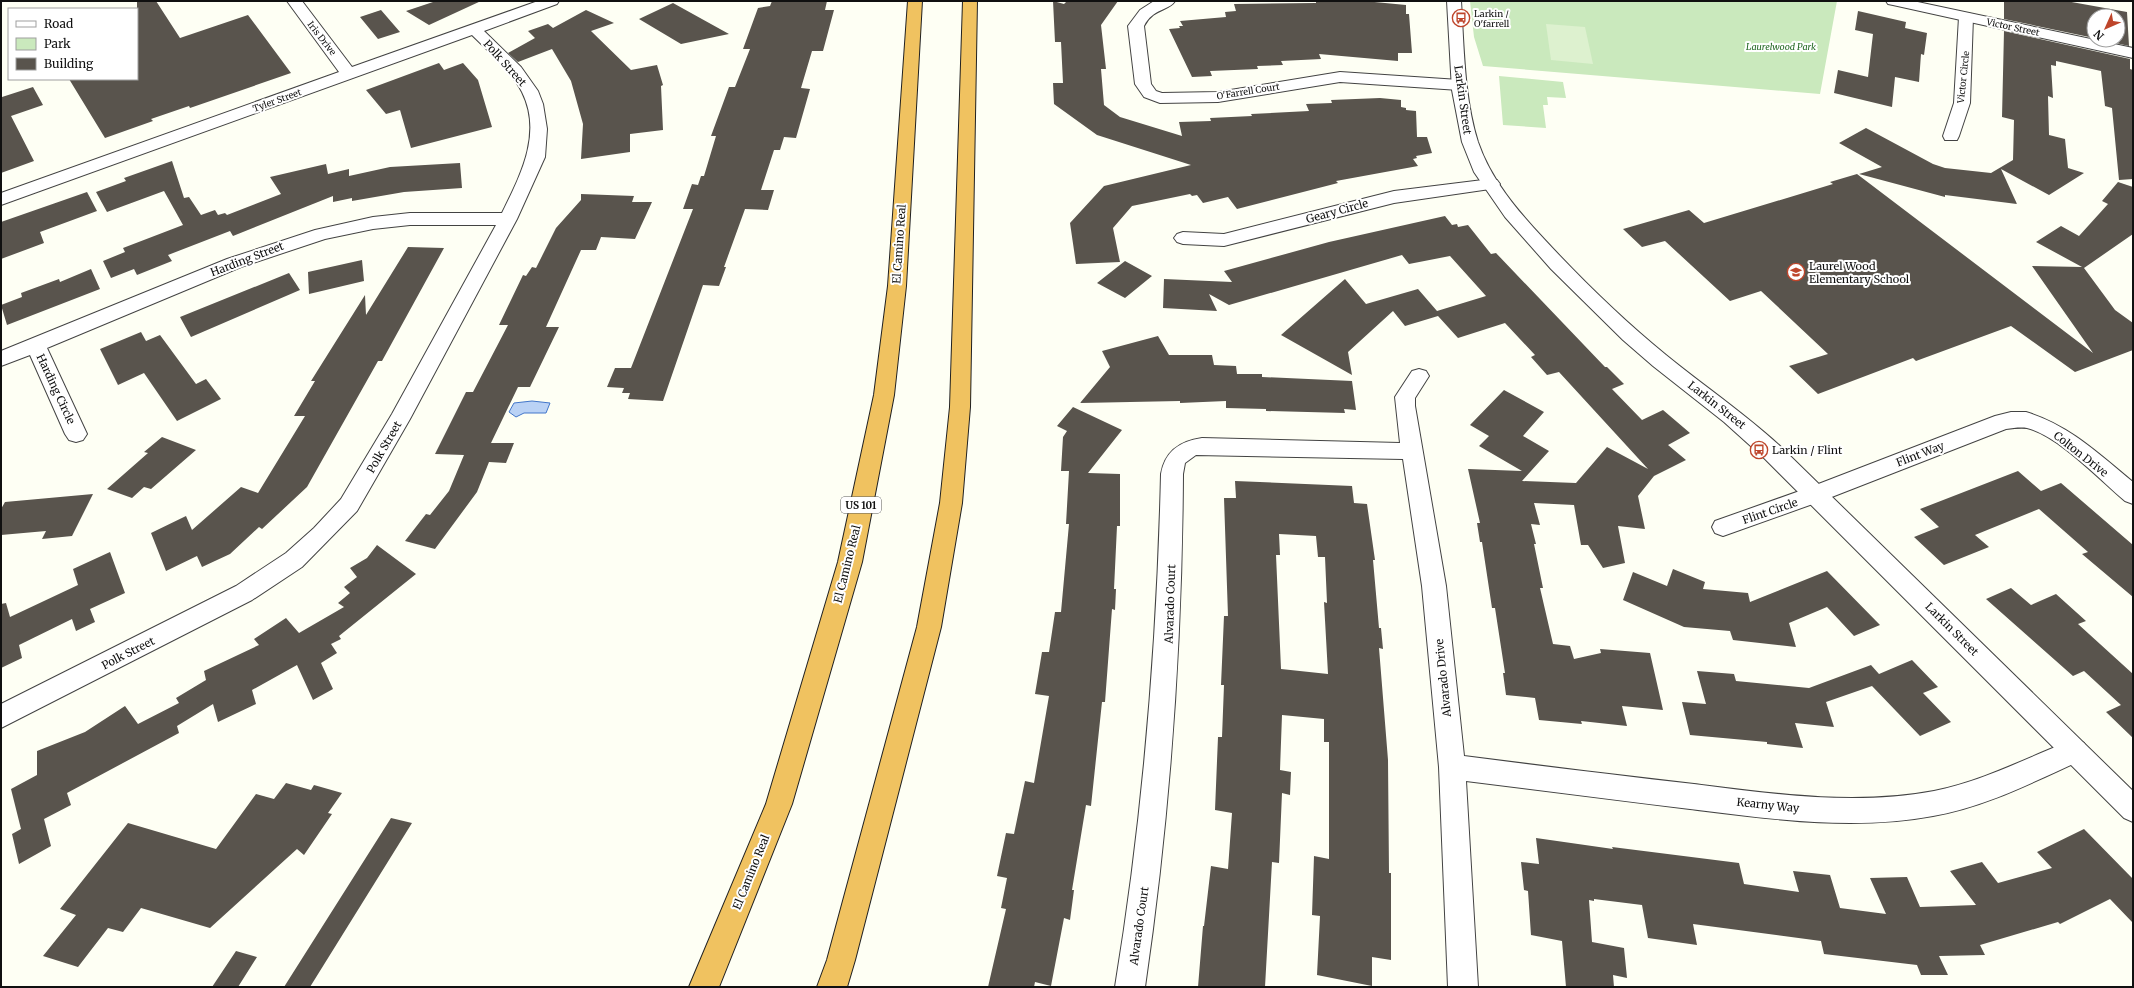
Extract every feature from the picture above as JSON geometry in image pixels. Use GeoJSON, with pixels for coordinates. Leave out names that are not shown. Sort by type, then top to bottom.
{"type":"FeatureCollection","features":[{"type":"Feature","properties":{"kind":"highway","name":"El Camino Real"},"geometry":{"type":"LineString","coordinates":[[704,987],[779,804],[850,562],[884,395],[897,286],[915,1]]}},
{"type":"Feature","properties":{"kind":"highway"},"geometry":{"type":"LineString","coordinates":[[832,987],[841,960],[929,627],[951,503],[960,407],[970,1]]}},
{"type":"Feature","properties":{"kind":"street","name":"Iris Drive"},"geometry":{"type":"LineString","coordinates":[[294,1],[350,74]]}},
{"type":"Feature","properties":{"kind":"street","name":"Tyler Street"},"geometry":{"type":"LineString","coordinates":[[1,199],[552,1]]}},
{"type":"Feature","properties":{"kind":"street","name":"O'Farrell Court"},"geometry":{"type":"LineString","coordinates":[[1168,1],[1150,9],[1139,20],[1136,26],[1143,84],[1150,94],[1160,98],[1218,97],[1340,77],[1375,78],[1459,85]]}},
{"type":"Feature","properties":{"kind":"street","name":"Larkin Street"},"geometry":{"type":"LineString","coordinates":[[1454,1],[1459,85],[1470,142],[1475,156],[1491,184],[1503,202],[1533,238],[1619,324],[1659,360],[1750,431],[1816,494],[2133,808]]}},
{"type":"Feature","properties":{"kind":"street","name":"Victor Street"},"geometry":{"type":"LineString","coordinates":[[1892,1],[2133,53]]}},
{"type":"Feature","properties":{"kind":"street","name":"Victor Circle"},"geometry":{"type":"LineString","coordinates":[[1951,136],[1962,103],[1964,91],[1966,17]]}},
{"type":"Feature","properties":{"kind":"street","name":"Polk Street"},"geometry":{"type":"LineString","coordinates":[[1,717],[244,594],[294,560],[322,534],[349,505],[400,419],[508,219],[526,183],[536,157],[540,129],[538,116],[530,91],[524,81],[474,29]]}},
{"type":"Feature","properties":{"kind":"street","name":"Geary Circle"},"geometry":{"type":"LineString","coordinates":[[1183,238],[1224,240],[1394,197],[1491,184]]}},
{"type":"Feature","properties":{"kind":"street","name":"Harding Street"},"geometry":{"type":"LineString","coordinates":[[1,359],[253,256],[321,234],[367,225],[410,219],[508,219]]}},
{"type":"Feature","properties":{"kind":"street","name":"Harding Circle"},"geometry":{"type":"LineString","coordinates":[[35,344],[76,434]]}},
{"type":"Feature","properties":{"kind":"street","name":"Alvarado Drive"},"geometry":{"type":"LineString","coordinates":[[1419,376],[1405,397],[1411,451],[1434,586],[1452,768],[1463,987]]}},
{"type":"Feature","properties":{"kind":"street","name":"Flint Way"},"geometry":{"type":"LineString","coordinates":[[1816,494],[2002,422],[2026,420]]}},
{"type":"Feature","properties":{"kind":"street","name":"Colton Drive"},"geometry":{"type":"LineString","coordinates":[[2026,420],[2042,426],[2062,438],[2133,495]]}},
{"type":"Feature","properties":{"kind":"street","name":"Alvarado Court"},"geometry":{"type":"LineString","coordinates":[[1130,987],[1140,926],[1163,727],[1169,619],[1172,474],[1176,459],[1185,450],[1202,446],[1411,451]]}},
{"type":"Feature","properties":{"kind":"street","name":"Flint Circle"},"geometry":{"type":"LineString","coordinates":[[1723,527],[1816,494]]}},
{"type":"Feature","properties":{"kind":"street","name":"Kearny Way"},"geometry":{"type":"LineString","coordinates":[[1452,768],[1774,807],[1850,810],[1913,807],[1962,797],[2002,784],[2075,751]]}},
{"type":"Feature","properties":{"kind":"green space","name":"Laurelwood Park"},"geometry":{"type":"Polygon","coordinates":[[[1470,1],[1837,1],[1820,94],[1483,66],[1474,37],[1470,1]]]}},
{"type":"Feature","properties":{"kind":"green space"},"geometry":{"type":"Polygon","coordinates":[[[1546,24],[1585,27],[1593,64],[1551,60],[1546,24]]]}},
{"type":"Feature","properties":{"kind":"green space"},"geometry":{"type":"Polygon","coordinates":[[[1499,76],[1563,82],[1566,98],[1547,97],[1548,105],[1543,105],[1546,128],[1503,125],[1499,76]]]}},
{"type":"Feature","properties":{"kind":"water"},"geometry":{"type":"Polygon","coordinates":[[[532,401],[550,403],[546,413],[524,413],[516,417],[509,412],[514,403],[532,401]]]}},
{"type":"Feature","properties":{"kind":"building"},"geometry":{"type":"Polygon","coordinates":[[[137,1],[156,1],[180,38],[248,15],[291,73],[190,108],[189,106],[151,119],[153,121],[105,138],[70,80],[138,80],[137,1]]]}},
{"type":"Feature","properties":{"kind":"building"},"geometry":{"type":"Polygon","coordinates":[[[436,1],[481,1],[429,25],[406,11],[436,1]]]}},
{"type":"Feature","properties":{"kind":"building"},"geometry":{"type":"Polygon","coordinates":[[[772,1],[827,1],[825,10],[834,10],[823,51],[812,51],[801,88],[810,89],[796,138],[784,137],[780,150],[774,150],[761,190],[774,190],[768,210],[745,209],[724,267],[726,267],[719,286],[703,285],[663,401],[628,399],[630,393],[622,393],[624,388],[607,387],[615,368],[631,368],[693,209],[683,209],[692,184],[698,185],[701,176],[704,176],[716,136],[711,136],[729,87],[735,87],[750,49],[743,49],[758,8],[770,6],[772,1]]]}},
{"type":"Feature","properties":{"kind":"building"},"geometry":{"type":"Polygon","coordinates":[[[1053,1],[1064,4],[1067,1],[1118,1],[1101,25],[1106,69],[1101,69],[1104,105],[1120,117],[1182,136],[1179,122],[1211,121],[1210,118],[1252,116],[1251,114],[1309,111],[1306,104],[1332,103],[1331,100],[1380,98],[1401,100],[1401,107],[1406,108],[1406,110],[1416,111],[1417,137],[1427,137],[1432,153],[1416,156],[1417,158],[1413,159],[1418,166],[1336,181],[1338,183],[1237,209],[1228,197],[1203,203],[1197,195],[1192,196],[1190,194],[1132,206],[1113,228],[1120,262],[1076,264],[1070,223],[1104,186],[1191,165],[1097,135],[1054,104],[1053,83],[1063,83],[1061,42],[1055,42],[1053,1]]]}},
{"type":"Feature","properties":{"kind":"building"},"geometry":{"type":"Polygon","coordinates":[[[1316,1],[1364,1],[1406,5],[1406,14],[1409,14],[1412,53],[1398,53],[1398,61],[1319,54],[1321,59],[1281,61],[1283,65],[1257,66],[1258,69],[1210,71],[1212,76],[1192,77],[1169,29],[1180,28],[1179,26],[1183,26],[1180,21],[1226,17],[1225,12],[1236,11],[1234,4],[1316,3],[1316,1]]]}},
{"type":"Feature","properties":{"kind":"building"},"geometry":{"type":"Polygon","coordinates":[[[2004,1],[2066,1],[2105,8],[2086,8],[2086,36],[2004,19],[2004,1]]]}},
{"type":"Feature","properties":{"kind":"building"},"geometry":{"type":"Polygon","coordinates":[[[673,3],[729,34],[681,44],[639,19],[673,3]]]}},
{"type":"Feature","properties":{"kind":"building"},"geometry":{"type":"Polygon","coordinates":[[[381,10],[400,32],[378,39],[360,17],[381,10]]]}},
{"type":"Feature","properties":{"kind":"building"},"geometry":{"type":"Polygon","coordinates":[[[586,10],[614,23],[591,31],[631,70],[657,65],[663,85],[661,86],[663,130],[630,134],[630,152],[581,159],[583,124],[571,81],[552,49],[518,62],[508,53],[535,38],[528,31],[548,24],[553,28],[586,10]]]}},
{"type":"Feature","properties":{"kind":"building"},"geometry":{"type":"Polygon","coordinates":[[[1858,11],[1906,22],[1905,28],[1927,33],[1924,55],[1921,54],[1919,82],[1895,77],[1892,107],[1834,93],[1838,70],[1868,77],[1873,34],[1855,30],[1858,11]]]}},
{"type":"Feature","properties":{"kind":"building"},"geometry":{"type":"Polygon","coordinates":[[[2126,12],[2127,12],[2129,46],[2126,45],[2126,12]]]}},
{"type":"Feature","properties":{"kind":"building"},"geometry":{"type":"Polygon","coordinates":[[[2004,31],[2130,59],[2130,69],[2133,70],[2133,179],[2119,180],[2112,108],[2105,106],[2101,71],[2056,61],[2056,66],[2051,65],[2053,98],[2048,96],[2049,135],[2065,139],[2068,168],[2084,173],[2049,195],[2001,169],[2017,204],[1945,195],[1945,197],[1859,174],[1882,167],[1839,143],[1866,128],[1933,164],[1945,168],[1991,173],[2013,160],[2014,120],[2002,117],[2004,31]]]}},
{"type":"Feature","properties":{"kind":"building"},"geometry":{"type":"Polygon","coordinates":[[[439,63],[444,70],[463,63],[478,80],[492,127],[411,148],[400,110],[386,114],[366,90],[439,63]]]}},
{"type":"Feature","properties":{"kind":"building"},"geometry":{"type":"Polygon","coordinates":[[[33,87],[43,105],[11,116],[34,161],[1,173],[1,94],[2,97],[33,87]]]}},
{"type":"Feature","properties":{"kind":"building"},"geometry":{"type":"Polygon","coordinates":[[[172,161],[184,198],[189,197],[201,215],[215,210],[218,215],[225,213],[227,215],[281,194],[270,177],[326,164],[328,174],[349,169],[349,176],[390,167],[460,163],[462,188],[404,192],[352,201],[352,198],[333,202],[333,196],[233,236],[230,231],[168,255],[172,261],[137,275],[134,269],[111,278],[103,261],[125,252],[123,248],[183,225],[164,191],[107,212],[96,192],[126,181],[124,178],[172,161]]]}},
{"type":"Feature","properties":{"kind":"building"},"geometry":{"type":"Polygon","coordinates":[[[1857,174],[2093,353],[2032,266],[2082,267],[2036,242],[2061,226],[2079,236],[2108,204],[2102,201],[2118,182],[2133,187],[2133,234],[2084,268],[2115,310],[2133,323],[2133,350],[2075,372],[2011,326],[1916,361],[1913,358],[1818,394],[1789,366],[1828,354],[1761,291],[1730,301],[1665,241],[1642,247],[1623,229],[1689,210],[1704,223],[1833,184],[1830,182],[1857,174]]]}},
{"type":"Feature","properties":{"kind":"building"},"geometry":{"type":"Polygon","coordinates":[[[87,192],[97,211],[40,232],[44,243],[1,259],[1,222],[87,192]]]}},
{"type":"Feature","properties":{"kind":"building"},"geometry":{"type":"Polygon","coordinates":[[[581,194],[634,196],[632,202],[652,202],[635,239],[601,237],[596,250],[581,250],[546,327],[559,327],[530,387],[518,387],[491,443],[514,443],[506,463],[489,462],[477,492],[435,549],[405,541],[426,514],[430,515],[449,491],[464,455],[435,454],[466,392],[473,392],[508,325],[499,325],[523,275],[526,276],[532,267],[536,268],[556,228],[581,200],[581,194]]]}},
{"type":"Feature","properties":{"kind":"building"},"geometry":{"type":"Polygon","coordinates":[[[1445,216],[1452,225],[1457,224],[1458,227],[1468,225],[1491,254],[1496,253],[1605,367],[1607,367],[1624,384],[1612,389],[1642,420],[1663,410],[1690,433],[1668,445],[1686,460],[1654,476],[1638,496],[1645,529],[1618,526],[1625,563],[1603,568],[1588,545],[1581,545],[1574,505],[1534,503],[1540,525],[1531,524],[1536,544],[1534,544],[1543,588],[1540,588],[1553,644],[1570,646],[1574,659],[1601,653],[1600,649],[1650,653],[1663,710],[1622,706],[1627,726],[1581,721],[1582,724],[1539,720],[1535,698],[1506,695],[1503,673],[1505,673],[1495,608],[1492,608],[1482,542],[1480,542],[1477,523],[1480,523],[1468,469],[1522,471],[1479,446],[1489,436],[1470,425],[1504,390],[1544,412],[1523,436],[1549,451],[1522,481],[1576,483],[1607,447],[1648,469],[1559,372],[1547,375],[1531,357],[1535,355],[1505,323],[1458,338],[1438,316],[1405,326],[1393,311],[1348,352],[1352,375],[1281,335],[1345,279],[1366,304],[1418,289],[1437,311],[1486,296],[1450,256],[1409,264],[1402,255],[1229,305],[1209,294],[1217,311],[1163,308],[1164,279],[1232,282],[1224,271],[1329,242],[1445,216]]]}},
{"type":"Feature","properties":{"kind":"building"},"geometry":{"type":"Polygon","coordinates":[[[408,247],[444,248],[382,361],[378,361],[307,487],[262,529],[259,527],[230,554],[202,567],[197,556],[166,571],[151,533],[186,516],[192,530],[241,487],[258,493],[305,416],[294,416],[315,381],[311,381],[365,295],[366,315],[408,247]]]}},
{"type":"Feature","properties":{"kind":"building"},"geometry":{"type":"Polygon","coordinates":[[[362,260],[364,281],[309,294],[308,272],[362,260]]]}},
{"type":"Feature","properties":{"kind":"building"},"geometry":{"type":"Polygon","coordinates":[[[1125,261],[1152,276],[1125,298],[1097,283],[1125,261]]]}},
{"type":"Feature","properties":{"kind":"building"},"geometry":{"type":"Polygon","coordinates":[[[91,269],[100,289],[7,325],[1,305],[22,297],[21,293],[59,279],[60,282],[91,269]]]}},
{"type":"Feature","properties":{"kind":"building"},"geometry":{"type":"Polygon","coordinates":[[[289,273],[300,290],[191,337],[180,317],[289,273]]]}},
{"type":"Feature","properties":{"kind":"building"},"geometry":{"type":"Polygon","coordinates":[[[141,332],[146,341],[160,335],[196,384],[206,379],[221,399],[177,421],[144,373],[118,385],[100,349],[141,332]]]}},
{"type":"Feature","properties":{"kind":"building"},"geometry":{"type":"Polygon","coordinates":[[[1158,336],[1169,355],[1212,355],[1214,365],[1236,366],[1237,374],[1262,374],[1262,377],[1352,381],[1356,410],[1344,409],[1345,413],[1266,411],[1266,409],[1226,408],[1226,401],[1180,403],[1180,401],[1080,403],[1110,367],[1102,351],[1158,336]]]}},
{"type":"Feature","properties":{"kind":"building"},"geometry":{"type":"Polygon","coordinates":[[[1073,407],[1122,430],[1088,473],[1120,474],[1120,526],[1117,526],[1114,589],[1116,589],[1115,610],[1112,609],[1105,702],[1102,702],[1091,806],[1086,805],[1072,890],[1074,890],[1070,920],[1064,918],[1051,986],[1035,982],[1034,987],[988,987],[1006,909],[1001,908],[1007,878],[997,876],[1006,833],[1014,834],[1025,781],[1034,783],[1049,696],[1035,694],[1042,652],[1049,652],[1055,612],[1061,612],[1069,524],[1066,524],[1069,471],[1061,471],[1063,437],[1067,431],[1057,426],[1073,407]]]}},
{"type":"Feature","properties":{"kind":"building"},"geometry":{"type":"Polygon","coordinates":[[[162,437],[196,450],[151,489],[144,487],[132,498],[107,489],[148,453],[144,452],[162,437]]]}},
{"type":"Feature","properties":{"kind":"building"},"geometry":{"type":"Polygon","coordinates":[[[2018,471],[2041,491],[2061,483],[2133,545],[2133,597],[2082,554],[2088,552],[2039,509],[1975,535],[1989,547],[1944,565],[1914,537],[1939,527],[1920,509],[2018,471]]]}},
{"type":"Feature","properties":{"kind":"building"},"geometry":{"type":"Polygon","coordinates":[[[1235,481],[1352,486],[1354,503],[1367,504],[1375,560],[1373,560],[1379,628],[1381,628],[1383,649],[1379,648],[1388,760],[1389,873],[1391,873],[1391,960],[1372,957],[1372,986],[1317,975],[1320,916],[1312,915],[1314,856],[1329,859],[1329,742],[1324,742],[1324,719],[1282,715],[1280,770],[1291,772],[1290,795],[1282,793],[1279,863],[1272,862],[1265,987],[1198,987],[1203,926],[1211,866],[1228,869],[1232,813],[1215,810],[1218,737],[1222,737],[1224,685],[1221,685],[1224,616],[1228,616],[1224,498],[1236,498],[1235,481]],[[1279,534],[1280,555],[1276,555],[1281,669],[1328,674],[1324,602],[1327,603],[1325,557],[1318,557],[1316,536],[1279,534]]]}},
{"type":"Feature","properties":{"kind":"building"},"geometry":{"type":"Polygon","coordinates":[[[93,494],[72,536],[42,539],[46,531],[1,535],[1,509],[5,502],[93,494]]]}},
{"type":"Feature","properties":{"kind":"building"},"geometry":{"type":"Polygon","coordinates":[[[377,545],[416,574],[339,636],[341,639],[331,644],[337,653],[321,663],[333,689],[313,700],[297,665],[252,690],[256,704],[218,722],[213,704],[177,726],[179,733],[67,793],[71,805],[44,819],[51,846],[19,864],[12,834],[21,829],[11,789],[37,775],[37,751],[85,732],[125,706],[138,724],[179,703],[176,698],[206,680],[204,671],[259,645],[254,639],[286,618],[299,633],[344,607],[338,603],[350,593],[344,587],[357,577],[350,568],[367,558],[377,545]]]}},
{"type":"Feature","properties":{"kind":"building"},"geometry":{"type":"Polygon","coordinates":[[[110,552],[125,593],[90,609],[95,622],[76,631],[72,619],[19,645],[22,658],[1,668],[1,604],[6,603],[10,617],[78,585],[73,569],[110,552]]]}},
{"type":"Feature","properties":{"kind":"building"},"geometry":{"type":"Polygon","coordinates":[[[1673,569],[1705,582],[1703,589],[1748,593],[1750,602],[1827,571],[1880,625],[1854,636],[1827,607],[1789,623],[1796,647],[1733,640],[1730,631],[1684,627],[1623,600],[1633,572],[1667,586],[1673,569]]]}},
{"type":"Feature","properties":{"kind":"building"},"geometry":{"type":"Polygon","coordinates":[[[2011,588],[2031,605],[2056,594],[2086,621],[2078,624],[2133,674],[2133,738],[2106,712],[2121,705],[2084,671],[2073,676],[1986,599],[2011,588]]]}},
{"type":"Feature","properties":{"kind":"building"},"geometry":{"type":"Polygon","coordinates":[[[1912,660],[1938,687],[1923,693],[1951,722],[1920,736],[1872,686],[1826,702],[1834,727],[1795,723],[1803,748],[1767,744],[1767,742],[1690,735],[1682,702],[1706,704],[1697,671],[1734,674],[1736,681],[1809,688],[1871,665],[1879,674],[1912,660]]]}},
{"type":"Feature","properties":{"kind":"building"},"geometry":{"type":"Polygon","coordinates":[[[286,783],[311,790],[314,785],[342,793],[328,813],[332,814],[304,855],[297,849],[210,928],[141,908],[123,932],[108,928],[78,967],[43,956],[76,915],[60,909],[128,823],[216,849],[256,794],[274,799],[286,783]]]}},
{"type":"Feature","properties":{"kind":"building"},"geometry":{"type":"Polygon","coordinates":[[[391,818],[412,823],[310,987],[284,987],[391,818]]]}},
{"type":"Feature","properties":{"kind":"building"},"geometry":{"type":"Polygon","coordinates":[[[2084,829],[2133,879],[2133,923],[2110,899],[2060,924],[2058,922],[1980,945],[1985,955],[1939,956],[1948,975],[1921,975],[1917,965],[1824,954],[1821,941],[1693,924],[1697,945],[1648,938],[1642,905],[1594,899],[1594,901],[1589,900],[1592,942],[1624,948],[1627,978],[1613,975],[1614,987],[1566,987],[1562,941],[1531,935],[1528,891],[1524,890],[1521,862],[1539,864],[1536,838],[1613,849],[1612,847],[1739,863],[1744,884],[1799,892],[1793,871],[1830,875],[1840,908],[1886,914],[1870,878],[1907,877],[1920,907],[1976,905],[1950,871],[1982,862],[1998,883],[2052,868],[2037,852],[2084,829]]]}},
{"type":"Feature","properties":{"kind":"building"},"geometry":{"type":"Polygon","coordinates":[[[236,951],[257,957],[238,987],[212,987],[236,951]]]}},
{"type":"Feature","properties":{"kind":"place","name":"Larkin / O'farrell"},"geometry":{"type":"Point","coordinates":[1461,18]}},
{"type":"Feature","properties":{"kind":"place","name":"Laurel Wood Elementary School"},"geometry":{"type":"Point","coordinates":[1796,272]}},
{"type":"Feature","properties":{"kind":"place","name":"Larkin / Flint"},"geometry":{"type":"Point","coordinates":[1759,450]}}]}
